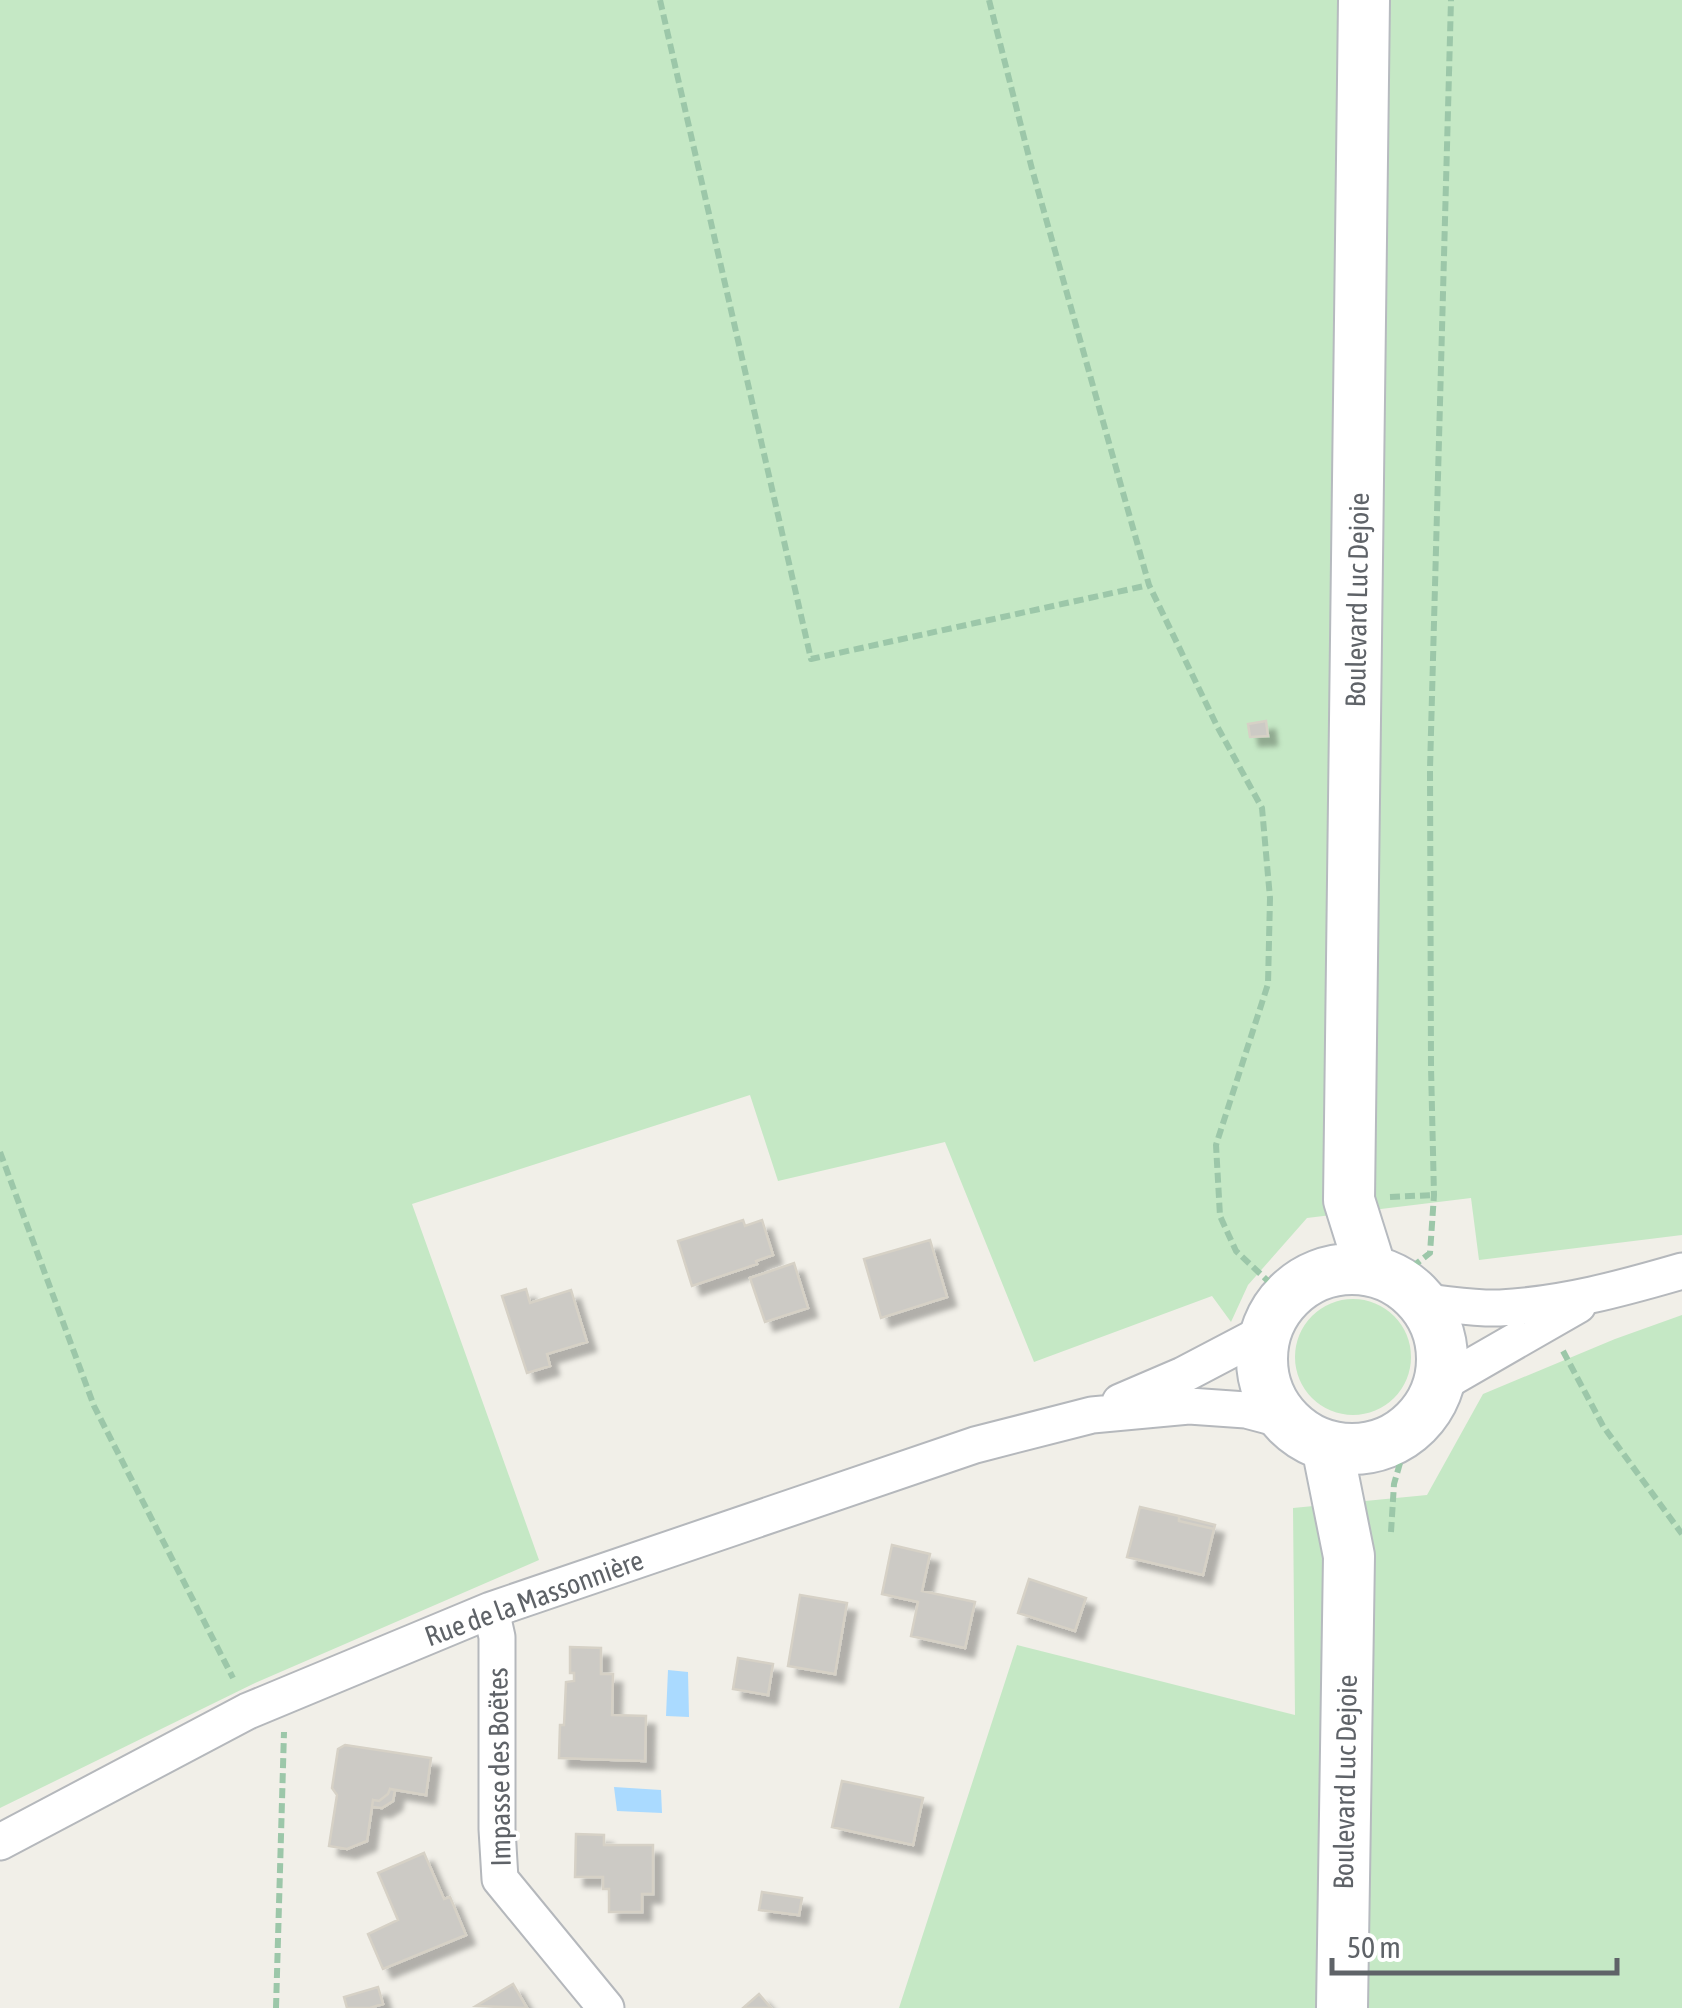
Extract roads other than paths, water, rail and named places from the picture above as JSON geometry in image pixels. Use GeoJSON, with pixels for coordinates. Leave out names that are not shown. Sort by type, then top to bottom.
{"type":"FeatureCollection","features":[{"type":"Feature","properties":{"kind":"main road","name":"Boulevard Luc Dejoie"},"geometry":{"type":"LineString","coordinates":[[1364,0],[1349,1200],[1396,1284]]}},
{"type":"Feature","properties":{"kind":"main road","name":"Boulevard Luc Dejoie"},"geometry":{"type":"LineString","coordinates":[[1288,1302],[1349,1200]]}},
{"type":"Feature","properties":{"kind":"main road"},"geometry":{"type":"LineString","coordinates":[[1331,1271],[1396,1284],[1434,1321],[1441,1342],[1439,1386],[1428,1408],[1410,1428],[1384,1444],[1356,1450],[1328,1446],[1304,1436],[1284,1420],[1263,1378],[1261,1355],[1288,1302],[1331,1271]]}},
{"type":"Feature","properties":{"kind":"main road","name":"Boulevard Luc Dejoie"},"geometry":{"type":"LineString","coordinates":[[1349,1556],[1384,1444]]}},
{"type":"Feature","properties":{"kind":"main road","name":"Boulevard Luc Dejoie"},"geometry":{"type":"LineString","coordinates":[[1328,1446],[1349,1556],[1342,2008]]}},
{"type":"Feature","properties":{"kind":"street"},"geometry":{"type":"LineString","coordinates":[[1396,1284],[1496,1308],[1592,1296],[1682,1271]]}},
{"type":"Feature","properties":{"kind":"street"},"geometry":{"type":"LineString","coordinates":[[1439,1386],[1592,1296]]}},
{"type":"Feature","properties":{"kind":"street","name":"Rue de la Massonnière"},"geometry":{"type":"LineString","coordinates":[[1092,1415],[1183,1375],[1288,1302]]}},
{"type":"Feature","properties":{"kind":"street","name":"Rue de la Massonnière"},"geometry":{"type":"LineString","coordinates":[[0,1842],[248,1711],[490,1610],[975,1444],[1092,1415],[1189,1406],[1246,1410],[1284,1420]]}},
{"type":"Feature","properties":{"kind":"street","name":"Impasse des Boëtes"},"geometry":{"type":"LineString","coordinates":[[490,1610],[498,1637],[500,1879],[606,2008]]}},
{"type":"Feature","properties":{"kind":"water"},"geometry":{"type":"Polygon","coordinates":[[[668,1670],[688,1672],[689,1717],[666,1716],[668,1670]]]}},
{"type":"Feature","properties":{"kind":"water"},"geometry":{"type":"Polygon","coordinates":[[[614,1787],[661,1790],[662,1813],[617,1811],[614,1787]]]}}]}
